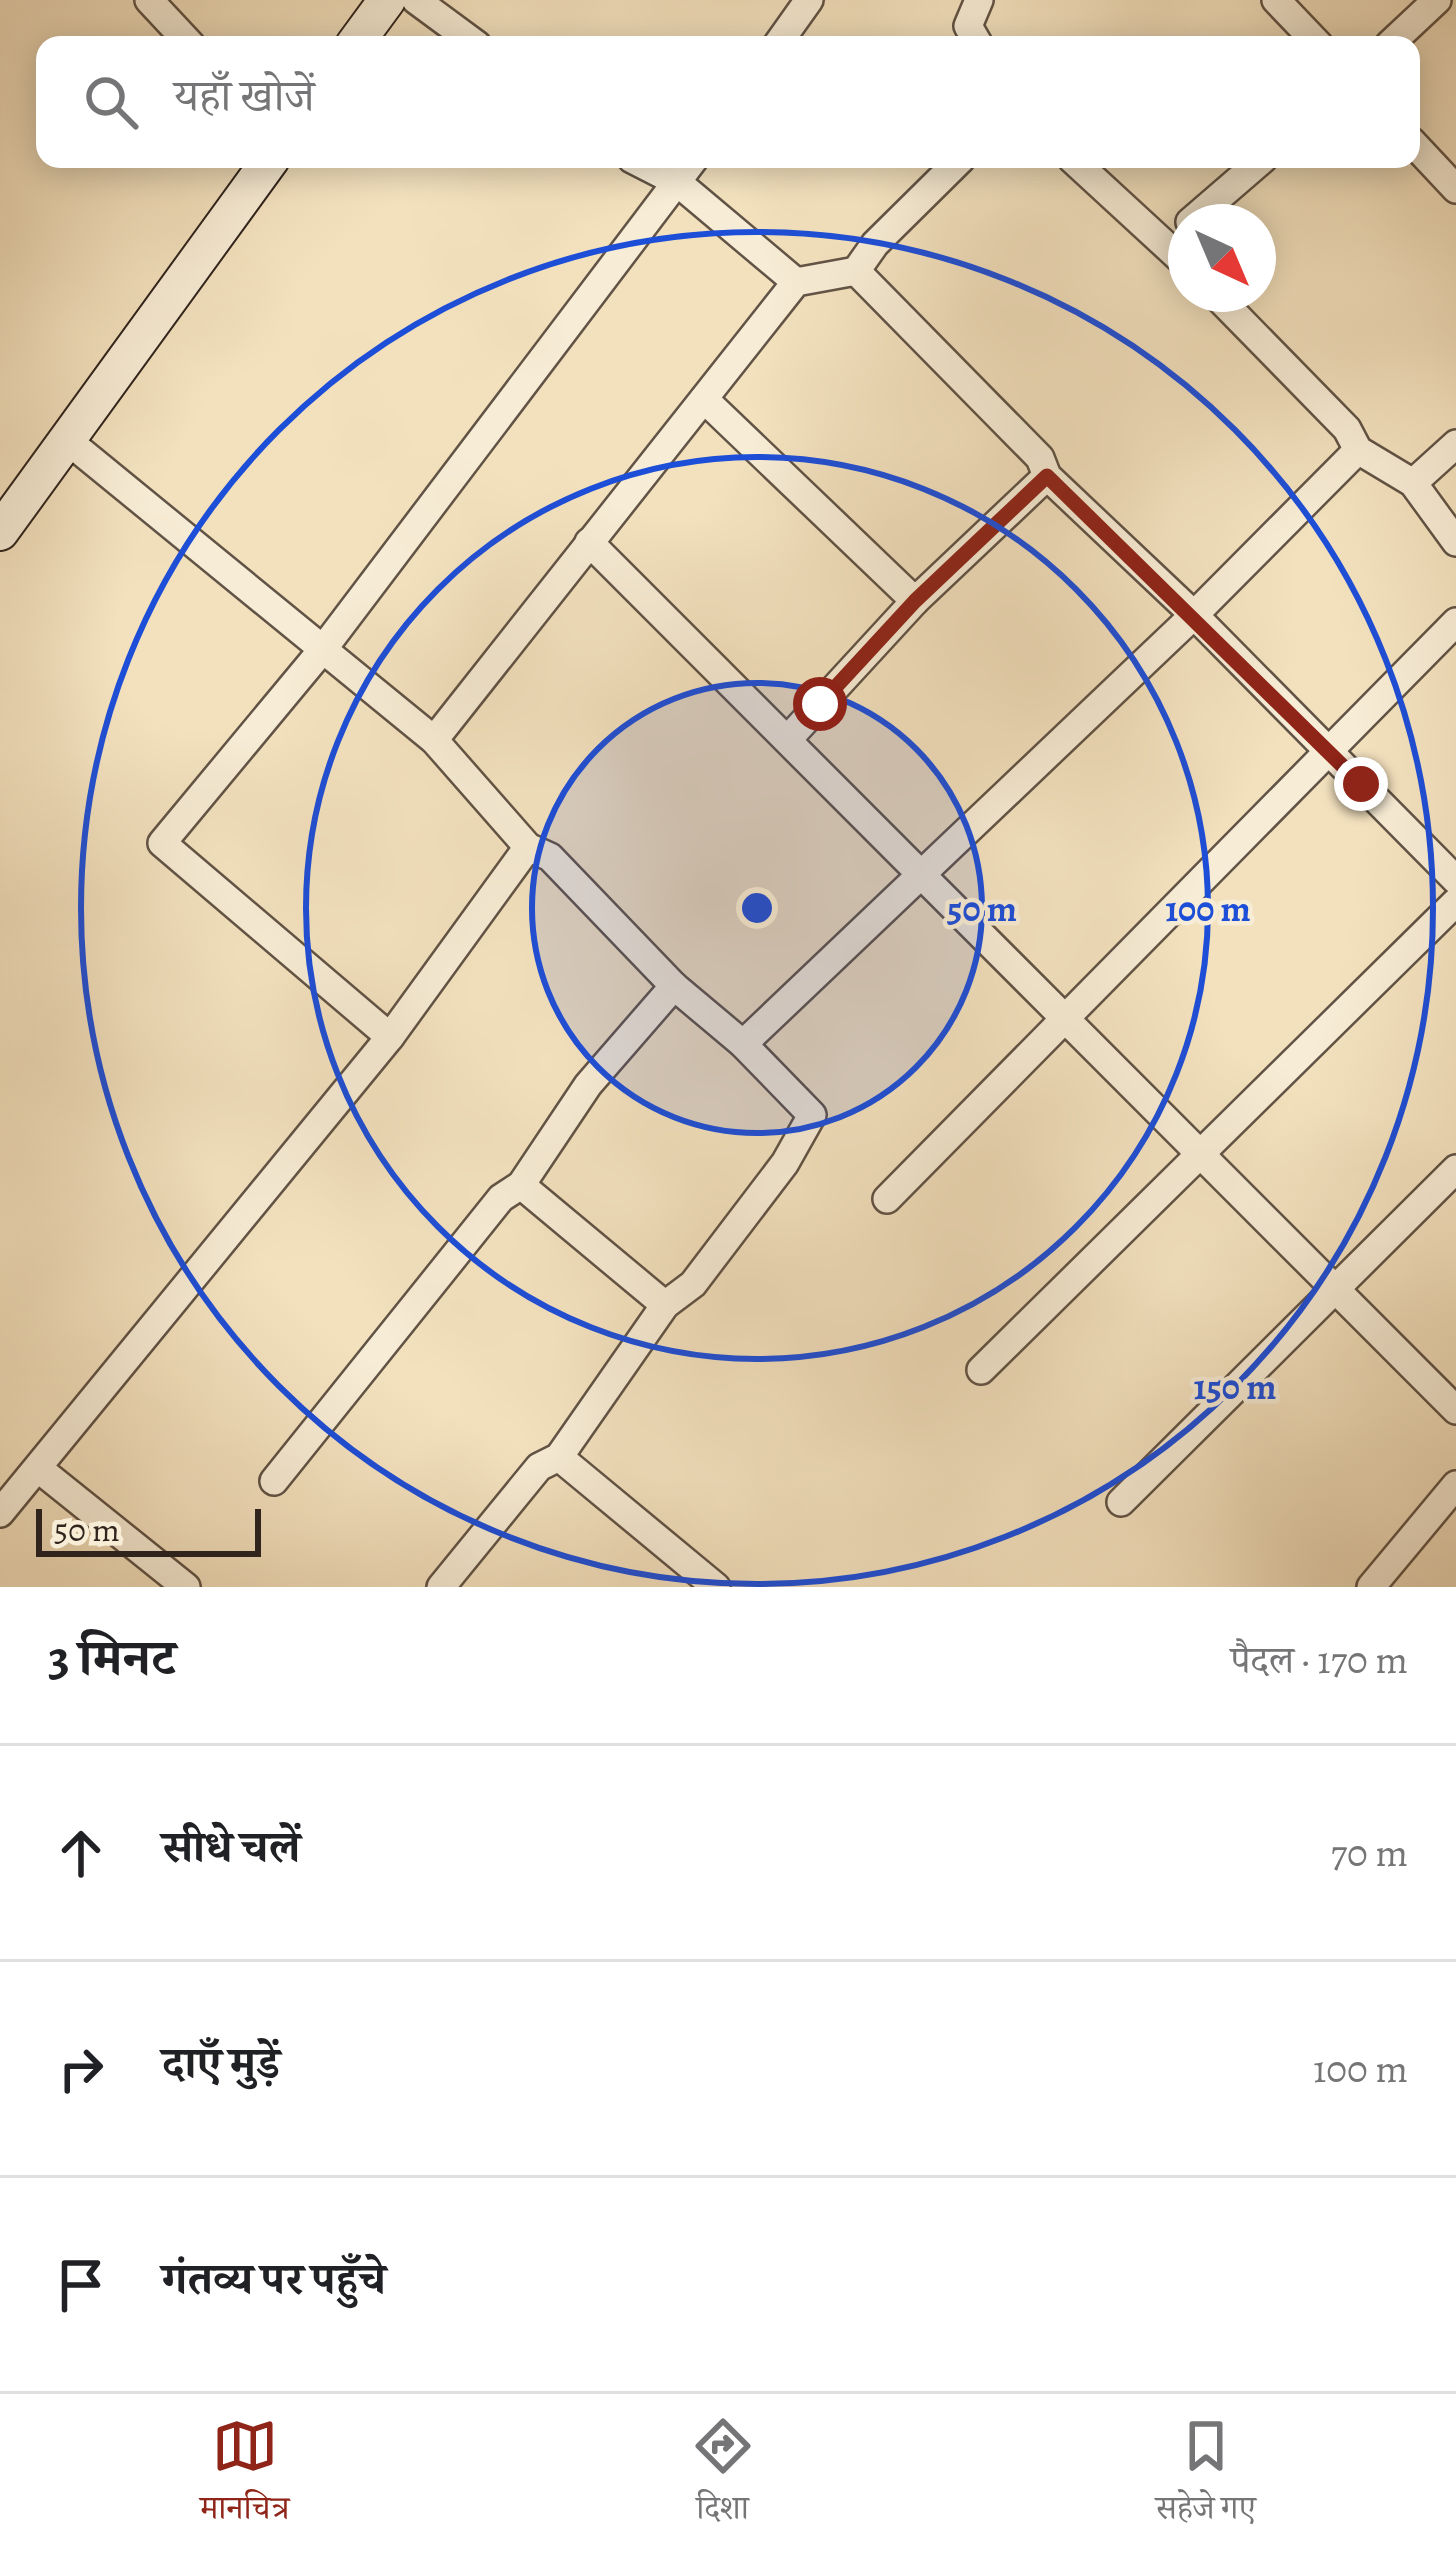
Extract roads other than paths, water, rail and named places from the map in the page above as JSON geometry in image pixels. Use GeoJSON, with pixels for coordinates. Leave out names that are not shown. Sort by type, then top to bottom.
{"type":"FeatureCollection","features":[{"type":"Feature","properties":{"kind":"main road"},"geometry":{"type":"LineString","coordinates":[[361,36],[387,0]]}},
{"type":"Feature","properties":{"kind":"main road"},"geometry":{"type":"LineString","coordinates":[[0,532],[264,168]]}},
{"type":"Feature","properties":{"kind":"street"},"geometry":{"type":"LineString","coordinates":[[149,0],[183,36]]}},
{"type":"Feature","properties":{"kind":"street"},"geometry":{"type":"LineString","coordinates":[[416,0],[465,36]]}},
{"type":"Feature","properties":{"kind":"street"},"geometry":{"type":"LineString","coordinates":[[783,36],[809,0]]}},
{"type":"Feature","properties":{"kind":"street"},"geometry":{"type":"LineString","coordinates":[[974,36],[968,26],[979,0]]}},
{"type":"Feature","properties":{"kind":"street"},"geometry":{"type":"LineString","coordinates":[[1399,36],[1437,0]]}},
{"type":"Feature","properties":{"kind":"street"},"geometry":{"type":"LineString","coordinates":[[1284,3],[1312,36]]}},
{"type":"Feature","properties":{"kind":"street"},"geometry":{"type":"LineString","coordinates":[[1420,151],[1456,189]]}},
{"type":"Feature","properties":{"kind":"street"},"geometry":{"type":"LineString","coordinates":[[650,168],[677,182],[796,282]]}},
{"type":"Feature","properties":{"kind":"street"},"geometry":{"type":"LineString","coordinates":[[390,1037],[162,843],[323,649],[687,168]]}},
{"type":"Feature","properties":{"kind":"street"},"geometry":{"type":"LineString","coordinates":[[434,740],[796,282],[856,272],[875,244],[952,168]]}},
{"type":"Feature","properties":{"kind":"street"},"geometry":{"type":"LineString","coordinates":[[1086,168],[1168,222]]}},
{"type":"Feature","properties":{"kind":"street"},"geometry":{"type":"LineString","coordinates":[[1211,204],[1253,168]]}},
{"type":"Feature","properties":{"kind":"street"},"geometry":{"type":"LineString","coordinates":[[856,272],[1040,458],[1047,476],[1194,615],[1456,880]]}},
{"type":"Feature","properties":{"kind":"street"},"geometry":{"type":"LineString","coordinates":[[1233,312],[1347,428],[1358,450],[1413,483],[1456,542]]}},
{"type":"Feature","properties":{"kind":"street"},"geometry":{"type":"LineString","coordinates":[[704,399],[915,601]]}},
{"type":"Feature","properties":{"kind":"street"},"geometry":{"type":"LineString","coordinates":[[67,440],[434,740],[528,847],[550,857],[674,986],[743,1044],[812,1115],[784,1163],[693,1284],[665,1305],[560,1457],[539,1467],[441,1587]]}},
{"type":"Feature","properties":{"kind":"street"},"geometry":{"type":"LineString","coordinates":[[1413,483],[1456,444]]}},
{"type":"Feature","properties":{"kind":"street"},"geometry":{"type":"LineString","coordinates":[[743,1044],[926,874],[1358,450]]}},
{"type":"Feature","properties":{"kind":"street"},"geometry":{"type":"LineString","coordinates":[[788,739],[915,601],[1047,476]]}},
{"type":"Feature","properties":{"kind":"street"},"geometry":{"type":"LineString","coordinates":[[589,542],[926,874],[1456,1410]]}},
{"type":"Feature","properties":{"kind":"street"},"geometry":{"type":"LineString","coordinates":[[886,1199],[1456,622]]}},
{"type":"Feature","properties":{"kind":"street"},"geometry":{"type":"LineString","coordinates":[[0,1513],[390,1037],[528,847]]}},
{"type":"Feature","properties":{"kind":"street"},"geometry":{"type":"LineString","coordinates":[[981,1370],[1456,902]]}},
{"type":"Feature","properties":{"kind":"street"},"geometry":{"type":"LineString","coordinates":[[274,1481],[501,1198],[521,1186],[588,1085],[674,986]]}},
{"type":"Feature","properties":{"kind":"street"},"geometry":{"type":"LineString","coordinates":[[1121,1502],[1456,1169]]}},
{"type":"Feature","properties":{"kind":"street"},"geometry":{"type":"LineString","coordinates":[[521,1186],[665,1305]]}},
{"type":"Feature","properties":{"kind":"street"},"geometry":{"type":"LineString","coordinates":[[560,1457],[716,1587]]}},
{"type":"Feature","properties":{"kind":"street"},"geometry":{"type":"LineString","coordinates":[[39,1469],[186,1587]]}},
{"type":"Feature","properties":{"kind":"street"},"geometry":{"type":"LineString","coordinates":[[1371,1587],[1456,1485]]}}]}
